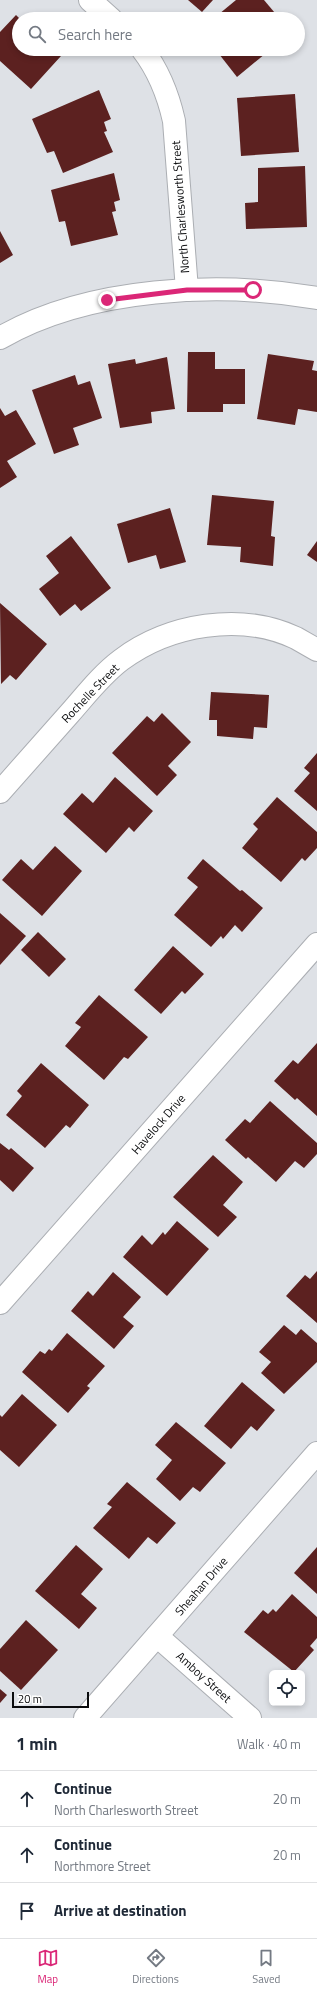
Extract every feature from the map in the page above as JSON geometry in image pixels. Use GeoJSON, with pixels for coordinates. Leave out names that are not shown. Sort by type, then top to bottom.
{"type":"FeatureCollection","features":[{"type":"Feature","properties":{"kind":"street"},"geometry":{"type":"LineString","coordinates":[[90,0],[103,12]]}},
{"type":"Feature","properties":{"kind":"street","name":"North Charlesworth Street"},"geometry":{"type":"LineString","coordinates":[[147,56],[154,65],[168,95],[174,121],[187,290],[253,290],[317,298]]}},
{"type":"Feature","properties":{"kind":"street"},"geometry":{"type":"LineString","coordinates":[[0,338],[33,322],[88,304],[140,294],[187,290]]}},
{"type":"Feature","properties":{"kind":"street","name":"Rochelle Street"},"geometry":{"type":"LineString","coordinates":[[0,792],[99,680],[121,660],[145,645],[185,630],[225,623],[256,626],[279,632],[296,638],[317,650]]}},
{"type":"Feature","properties":{"kind":"street","name":"Havelock Drive"},"geometry":{"type":"LineString","coordinates":[[0,1303],[317,944]]}},
{"type":"Feature","properties":{"kind":"street","name":"Sheahan Drive"},"geometry":{"type":"LineString","coordinates":[[85,1718],[317,1454]]}},
{"type":"Feature","properties":{"kind":"street","name":"Amboy Street"},"geometry":{"type":"LineString","coordinates":[[157,1636],[250,1718]]}},
{"type":"Feature","properties":{"kind":"building"},"geometry":{"type":"Polygon","coordinates":[[[188,0],[213,0],[202,12],[188,0]]]}},
{"type":"Feature","properties":{"kind":"building"},"geometry":{"type":"Polygon","coordinates":[[[236,0],[264,0],[274,12],[221,12],[236,0]]]}},
{"type":"Feature","properties":{"kind":"building"},"geometry":{"type":"Polygon","coordinates":[[[12,19],[12,56],[61,56],[31,89],[0,61],[0,32],[12,19]]]}},
{"type":"Feature","properties":{"kind":"building"},"geometry":{"type":"Polygon","coordinates":[[[221,56],[262,56],[237,77],[221,56]]]}},
{"type":"Feature","properties":{"kind":"building"},"geometry":{"type":"Polygon","coordinates":[[[99,90],[111,119],[104,122],[107,131],[104,132],[113,152],[63,173],[54,151],[47,153],[32,119],[99,90]]]}},
{"type":"Feature","properties":{"kind":"building"},"geometry":{"type":"Polygon","coordinates":[[[295,94],[299,152],[241,156],[237,98],[295,94]]]}},
{"type":"Feature","properties":{"kind":"building"},"geometry":{"type":"Polygon","coordinates":[[[305,166],[307,227],[246,229],[245,203],[258,202],[258,168],[305,166]]]}},
{"type":"Feature","properties":{"kind":"building"},"geometry":{"type":"Polygon","coordinates":[[[114,173],[120,200],[114,202],[116,211],[112,212],[118,235],[71,246],[65,221],[59,222],[51,190],[114,173]]]}},
{"type":"Feature","properties":{"kind":"building"},"geometry":{"type":"Polygon","coordinates":[[[0,231],[13,255],[0,263],[0,231]]]}},
{"type":"Feature","properties":{"kind":"building"},"geometry":{"type":"Polygon","coordinates":[[[188,352],[215,352],[215,369],[245,369],[245,404],[223,404],[223,412],[187,412],[188,352]]]}},
{"type":"Feature","properties":{"kind":"building"},"geometry":{"type":"Polygon","coordinates":[[[268,354],[314,361],[312,370],[317,371],[317,412],[298,409],[295,425],[257,419],[268,354]]]}},
{"type":"Feature","properties":{"kind":"building"},"geometry":{"type":"Polygon","coordinates":[[[167,357],[175,409],[151,412],[152,423],[120,428],[108,364],[135,359],[136,364],[167,357]]]}},
{"type":"Feature","properties":{"kind":"building"},"geometry":{"type":"Polygon","coordinates":[[[75,375],[78,385],[90,381],[102,418],[73,428],[79,445],[54,454],[32,390],[75,375]]]}},
{"type":"Feature","properties":{"kind":"building"},"geometry":{"type":"Polygon","coordinates":[[[0,408],[5,416],[16,410],[36,444],[7,461],[17,477],[0,488],[0,408]]]}},
{"type":"Feature","properties":{"kind":"building"},"geometry":{"type":"Polygon","coordinates":[[[212,495],[274,501],[271,536],[275,537],[273,566],[240,562],[241,547],[207,545],[212,495]]]}},
{"type":"Feature","properties":{"kind":"building"},"geometry":{"type":"Polygon","coordinates":[[[170,508],[186,562],[160,569],[156,555],[128,563],[117,524],[170,508]]]}},
{"type":"Feature","properties":{"kind":"building"},"geometry":{"type":"Polygon","coordinates":[[[71,536],[111,588],[81,611],[75,604],[60,616],[39,589],[59,573],[46,556],[71,536]]]}},
{"type":"Feature","properties":{"kind":"building"},"geometry":{"type":"Polygon","coordinates":[[[317,541],[317,562],[307,555],[317,541]]]}},
{"type":"Feature","properties":{"kind":"building"},"geometry":{"type":"Polygon","coordinates":[[[0,603],[47,644],[16,680],[10,675],[1,684],[0,603]]]}},
{"type":"Feature","properties":{"kind":"building"},"geometry":{"type":"Polygon","coordinates":[[[211,692],[269,695],[267,728],[254,727],[253,739],[217,736],[217,720],[209,720],[211,692]]]}},
{"type":"Feature","properties":{"kind":"building"},"geometry":{"type":"Polygon","coordinates":[[[162,713],[191,742],[168,766],[177,775],[157,796],[112,753],[147,716],[154,722],[162,713]]]}},
{"type":"Feature","properties":{"kind":"building"},"geometry":{"type":"Polygon","coordinates":[[[317,753],[317,811],[294,791],[310,773],[304,768],[317,753]]]}},
{"type":"Feature","properties":{"kind":"building"},"geometry":{"type":"Polygon","coordinates":[[[115,777],[153,811],[134,832],[129,827],[106,853],[63,814],[82,793],[93,803],[115,777]]]}},
{"type":"Feature","properties":{"kind":"building"},"geometry":{"type":"Polygon","coordinates":[[[277,797],[317,832],[317,848],[305,861],[302,858],[281,882],[242,848],[258,829],[253,824],[277,797]]]}},
{"type":"Feature","properties":{"kind":"building"},"geometry":{"type":"Polygon","coordinates":[[[55,846],[82,871],[42,916],[2,880],[21,859],[33,870],[55,846]]]}},
{"type":"Feature","properties":{"kind":"building"},"geometry":{"type":"Polygon","coordinates":[[[203,859],[240,891],[242,890],[263,908],[242,932],[235,925],[223,939],[221,936],[211,947],[174,915],[198,887],[187,878],[203,859]]]}},
{"type":"Feature","properties":{"kind":"building"},"geometry":{"type":"Polygon","coordinates":[[[0,913],[26,936],[0,965],[0,913]]]}},
{"type":"Feature","properties":{"kind":"building"},"geometry":{"type":"Polygon","coordinates":[[[38,932],[66,959],[49,977],[21,950],[38,932]]]}},
{"type":"Feature","properties":{"kind":"building"},"geometry":{"type":"Polygon","coordinates":[[[173,946],[204,974],[185,994],[182,991],[161,1014],[134,990],[173,946]]]}},
{"type":"Feature","properties":{"kind":"building"},"geometry":{"type":"Polygon","coordinates":[[[99,995],[148,1037],[128,1059],[124,1057],[104,1080],[65,1046],[81,1027],[75,1023],[99,995]]]}},
{"type":"Feature","properties":{"kind":"building"},"geometry":{"type":"Polygon","coordinates":[[[317,1043],[317,1116],[297,1098],[295,1100],[274,1081],[293,1060],[298,1064],[317,1043]]]}},
{"type":"Feature","properties":{"kind":"building"},"geometry":{"type":"Polygon","coordinates":[[[41,1063],[89,1105],[70,1128],[66,1125],[45,1148],[6,1115],[22,1096],[17,1091],[41,1063]]]}},
{"type":"Feature","properties":{"kind":"building"},"geometry":{"type":"Polygon","coordinates":[[[270,1101],[317,1143],[317,1154],[304,1168],[295,1161],[276,1182],[248,1157],[246,1159],[225,1140],[245,1119],[250,1123],[270,1101]]]}},
{"type":"Feature","properties":{"kind":"building"},"geometry":{"type":"Polygon","coordinates":[[[0,1143],[9,1150],[11,1148],[34,1168],[13,1192],[0,1180],[0,1143]]]}},
{"type":"Feature","properties":{"kind":"building"},"geometry":{"type":"Polygon","coordinates":[[[213,1155],[243,1182],[223,1205],[237,1217],[218,1237],[173,1197],[213,1155]]]}},
{"type":"Feature","properties":{"kind":"building"},"geometry":{"type":"Polygon","coordinates":[[[177,1221],[209,1249],[167,1296],[123,1257],[142,1235],[152,1245],[163,1232],[165,1235],[177,1221]]]}},
{"type":"Feature","properties":{"kind":"building"},"geometry":{"type":"Polygon","coordinates":[[[317,1271],[317,1323],[286,1296],[305,1275],[310,1279],[317,1271]]]}},
{"type":"Feature","properties":{"kind":"building"},"geometry":{"type":"Polygon","coordinates":[[[113,1272],[141,1297],[123,1317],[134,1326],[114,1349],[71,1311],[88,1291],[93,1296],[113,1272]]]}},
{"type":"Feature","properties":{"kind":"building"},"geometry":{"type":"Polygon","coordinates":[[[284,1325],[296,1335],[301,1329],[317,1343],[317,1362],[284,1394],[261,1373],[271,1362],[259,1352],[284,1325]]]}},
{"type":"Feature","properties":{"kind":"building"},"geometry":{"type":"Polygon","coordinates":[[[67,1333],[105,1366],[87,1386],[90,1388],[68,1413],[22,1372],[40,1351],[45,1354],[49,1349],[52,1351],[67,1333]]]}},
{"type":"Feature","properties":{"kind":"building"},"geometry":{"type":"Polygon","coordinates":[[[242,1382],[275,1410],[257,1431],[251,1426],[231,1449],[204,1426],[242,1382]]]}},
{"type":"Feature","properties":{"kind":"building"},"geometry":{"type":"Polygon","coordinates":[[[22,1394],[57,1425],[19,1467],[0,1450],[0,1415],[2,1417],[22,1394]]]}},
{"type":"Feature","properties":{"kind":"building"},"geometry":{"type":"Polygon","coordinates":[[[176,1422],[226,1463],[200,1492],[193,1487],[180,1501],[156,1479],[172,1460],[155,1445],[176,1422]]]}},
{"type":"Feature","properties":{"kind":"building"},"geometry":{"type":"Polygon","coordinates":[[[127,1482],[176,1523],[157,1544],[148,1537],[129,1559],[93,1528],[112,1507],[107,1504],[127,1482]]]}},
{"type":"Feature","properties":{"kind":"building"},"geometry":{"type":"Polygon","coordinates":[[[76,1545],[103,1569],[81,1594],[97,1608],[79,1629],[35,1591],[76,1545]]]}},
{"type":"Feature","properties":{"kind":"building"},"geometry":{"type":"Polygon","coordinates":[[[317,1547],[317,1594],[294,1573],[317,1547]]]}},
{"type":"Feature","properties":{"kind":"building"},"geometry":{"type":"Polygon","coordinates":[[[292,1594],[317,1617],[317,1638],[310,1646],[314,1650],[296,1670],[292,1670],[244,1632],[263,1610],[268,1614],[273,1609],[276,1612],[292,1594]]]}},
{"type":"Feature","properties":{"kind":"building"},"geometry":{"type":"Polygon","coordinates":[[[26,1620],[58,1650],[21,1690],[0,1671],[0,1649],[26,1620]]]}},
{"type":"Feature","properties":{"kind":"building"},"geometry":{"type":"Polygon","coordinates":[[[0,1689],[7,1695],[0,1703],[0,1689]]]}},
{"type":"Feature","properties":{"kind":"route"},"geometry":{"type":"LineString","coordinates":[[107,300],[140,294],[187,290],[253,290]]}}]}
